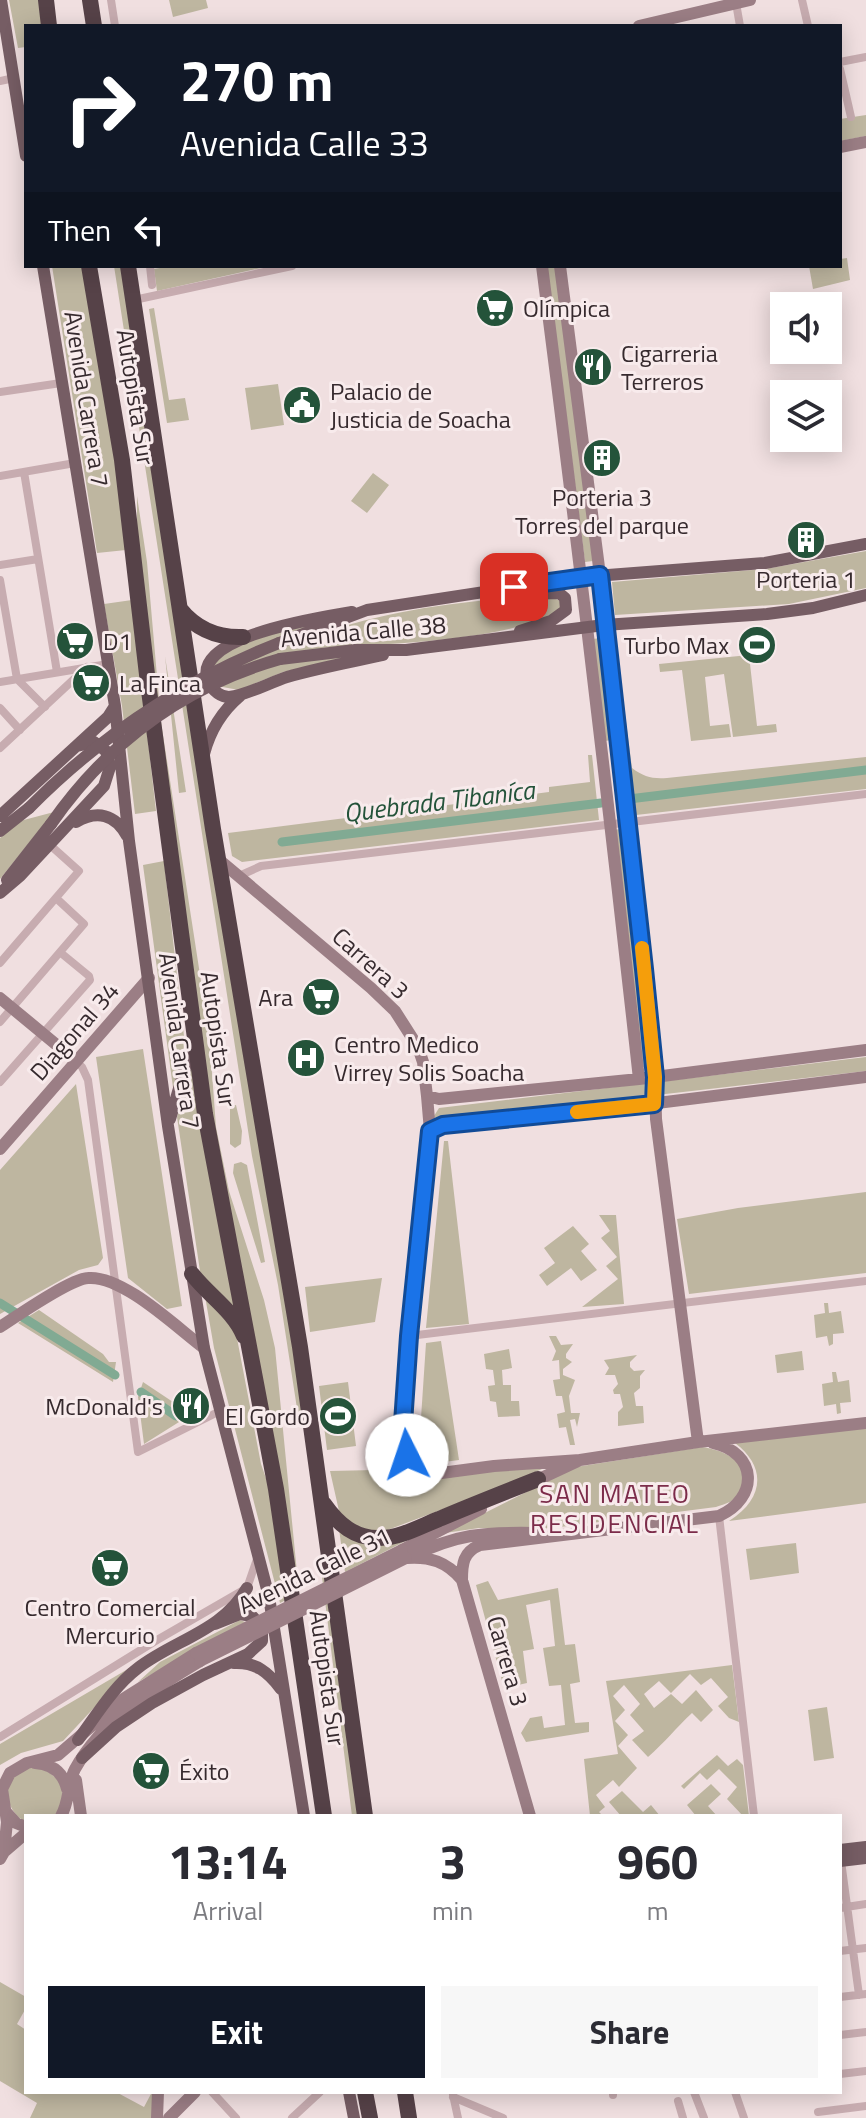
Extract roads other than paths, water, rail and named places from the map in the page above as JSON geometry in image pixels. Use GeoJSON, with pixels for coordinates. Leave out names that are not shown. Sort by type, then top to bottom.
{"type":"FeatureCollection","features":[{"type":"Feature","properties":{"kind":"highway"},"geometry":{"type":"LineString","coordinates":[[46,0],[49,24]]}},
{"type":"Feature","properties":{"kind":"highway"},"geometry":{"type":"LineString","coordinates":[[90,0],[94,24]]}},
{"type":"Feature","properties":{"kind":"highway","name":"Autopista Sur"},"geometry":{"type":"LineString","coordinates":[[89,268],[119,435],[148,683],[210,1146],[252,1356],[285,1547],[324,1814]]}},
{"type":"Feature","properties":{"kind":"highway","name":"Autopista Sur"},"geometry":{"type":"LineString","coordinates":[[128,268],[217,858],[300,1347],[365,1814]]}},
{"type":"Feature","properties":{"kind":"highway"},"geometry":{"type":"LineString","coordinates":[[180,609],[193,623],[211,633],[243,637]]}},
{"type":"Feature","properties":{"kind":"highway"},"geometry":{"type":"LineString","coordinates":[[192,1274],[238,1323],[252,1356]]}},
{"type":"Feature","properties":{"kind":"highway"},"geometry":{"type":"LineString","coordinates":[[322,1501],[339,1523],[350,1531],[380,1539],[538,1479]]}},
{"type":"Feature","properties":{"kind":"highway"},"geometry":{"type":"LineString","coordinates":[[365,2094],[370,2118]]}},
{"type":"Feature","properties":{"kind":"highway"},"geometry":{"type":"LineString","coordinates":[[405,2094],[409,2118]]}},
{"type":"Feature","properties":{"kind":"main road"},"geometry":{"type":"LineString","coordinates":[[1,0],[24,143]]}},
{"type":"Feature","properties":{"kind":"main road","name":"Avenida Carrera 7"},"geometry":{"type":"LineString","coordinates":[[43,268],[115,706],[129,841],[168,1126],[204,1348],[269,1597],[304,1814]]}},
{"type":"Feature","properties":{"kind":"main road","name":"Avenida Calle 38"},"geometry":{"type":"LineString","coordinates":[[0,831],[89,751],[156,703],[228,664],[367,610],[582,577],[765,563],[866,544]]}},
{"type":"Feature","properties":{"kind":"main road"},"geometry":{"type":"LineString","coordinates":[[455,596],[509,596],[552,591],[565,598],[566,610],[560,617],[489,640]]}},
{"type":"Feature","properties":{"kind":"main road","name":"Avenida Calle 38"},"geometry":{"type":"LineString","coordinates":[[0,891],[96,767],[150,720],[185,697],[222,679],[280,659],[330,651],[406,650],[604,625],[767,614],[813,608],[866,595]]}},
{"type":"Feature","properties":{"kind":"main road"},"geometry":{"type":"LineString","coordinates":[[367,610],[332,615],[243,637],[215,654],[207,665],[206,675],[211,687],[219,694],[231,697],[290,676],[406,650]]}},
{"type":"Feature","properties":{"kind":"main road"},"geometry":{"type":"LineString","coordinates":[[203,757],[221,715],[243,694]]}},
{"type":"Feature","properties":{"kind":"main road"},"geometry":{"type":"LineString","coordinates":[[0,816],[108,717],[115,706]]}},
{"type":"Feature","properties":{"kind":"main road"},"geometry":{"type":"LineString","coordinates":[[0,891],[70,825],[98,795],[109,776],[109,758],[101,745],[94,742],[77,746]]}},
{"type":"Feature","properties":{"kind":"main road"},"geometry":{"type":"LineString","coordinates":[[70,825],[92,815],[107,816],[121,826],[129,841]]}},
{"type":"Feature","properties":{"kind":"main road"},"geometry":{"type":"LineString","coordinates":[[168,1126],[194,1032]]}},
{"type":"Feature","properties":{"kind":"main road"},"geometry":{"type":"LineString","coordinates":[[215,1624],[238,1603],[247,1588]]}},
{"type":"Feature","properties":{"kind":"main road"},"geometry":{"type":"LineString","coordinates":[[78,1740],[134,1671],[215,1624],[246,1614],[256,1618],[262,1627],[259,1646],[152,1703],[116,1727],[80,1762]]}},
{"type":"Feature","properties":{"kind":"main road"},"geometry":{"type":"LineString","coordinates":[[230,1663],[255,1665],[267,1673],[282,1691]]}},
{"type":"Feature","properties":{"kind":"main road"},"geometry":{"type":"LineString","coordinates":[[842,1850],[866,1847]]}},
{"type":"Feature","properties":{"kind":"main road"},"geometry":{"type":"LineString","coordinates":[[842,1861],[866,1858]]}},
{"type":"Feature","properties":{"kind":"main road"},"geometry":{"type":"LineString","coordinates":[[349,2094],[354,2118]]}},
{"type":"Feature","properties":{"kind":"street"},"geometry":{"type":"LineString","coordinates":[[111,0],[115,24]]}},
{"type":"Feature","properties":{"kind":"street"},"geometry":{"type":"LineString","coordinates":[[648,24],[750,0]]}},
{"type":"Feature","properties":{"kind":"street"},"geometry":{"type":"LineString","coordinates":[[802,0],[808,24]]}},
{"type":"Feature","properties":{"kind":"street"},"geometry":{"type":"LineString","coordinates":[[736,3],[740,24]]}},
{"type":"Feature","properties":{"kind":"street"},"geometry":{"type":"LineString","coordinates":[[842,62],[866,57]]}},
{"type":"Feature","properties":{"kind":"street"},"geometry":{"type":"LineString","coordinates":[[0,81],[14,78]]}},
{"type":"Feature","properties":{"kind":"street"},"geometry":{"type":"LineString","coordinates":[[842,78],[851,117]]}},
{"type":"Feature","properties":{"kind":"street"},"geometry":{"type":"LineString","coordinates":[[842,147],[866,142]]}},
{"type":"Feature","properties":{"kind":"street"},"geometry":{"type":"LineString","coordinates":[[150,268],[152,285]]}},
{"type":"Feature","properties":{"kind":"street"},"geometry":{"type":"LineString","coordinates":[[133,300],[283,268]]}},
{"type":"Feature","properties":{"kind":"street"},"geometry":{"type":"LineString","coordinates":[[542,268],[582,577],[639,1079]]}},
{"type":"Feature","properties":{"kind":"street"},"geometry":{"type":"LineString","coordinates":[[462,1580],[464,1558],[473,1548],[719,1516],[736,1505],[748,1484],[744,1461],[728,1448],[698,1442],[654,1104],[655,1077],[600,575],[560,268]]}},
{"type":"Feature","properties":{"kind":"street"},"geometry":{"type":"LineString","coordinates":[[0,392],[61,383]]}},
{"type":"Feature","properties":{"kind":"street"},"geometry":{"type":"LineString","coordinates":[[0,465],[1,476],[75,463]]}},
{"type":"Feature","properties":{"kind":"street"},"geometry":{"type":"LineString","coordinates":[[24,472],[57,672]]}},
{"type":"Feature","properties":{"kind":"street"},"geometry":{"type":"LineString","coordinates":[[0,565],[38,559]]}},
{"type":"Feature","properties":{"kind":"street"},"geometry":{"type":"LineString","coordinates":[[0,580],[17,679],[45,707]]}},
{"type":"Feature","properties":{"kind":"street"},"geometry":{"type":"LineString","coordinates":[[0,682],[108,664]]}},
{"type":"Feature","properties":{"kind":"street"},"geometry":{"type":"LineString","coordinates":[[0,748],[87,667]]}},
{"type":"Feature","properties":{"kind":"street"},"geometry":{"type":"LineString","coordinates":[[0,708],[20,730]]}},
{"type":"Feature","properties":{"kind":"street"},"geometry":{"type":"LineString","coordinates":[[600,748],[611,744],[619,759],[616,774],[611,776],[602,769]]}},
{"type":"Feature","properties":{"kind":"street"},"geometry":{"type":"LineString","coordinates":[[239,876],[261,866],[866,794]]}},
{"type":"Feature","properties":{"kind":"street"},"geometry":{"type":"LineString","coordinates":[[0,963],[79,871],[50,845]]}},
{"type":"Feature","properties":{"kind":"street","name":"Carrera 3"},"geometry":{"type":"LineString","coordinates":[[217,858],[395,1011],[418,1047],[423,1062],[430,1131],[409,1336],[403,1437],[407,1455],[416,1469],[434,1474],[580,1460]]}},
{"type":"Feature","properties":{"kind":"street"},"geometry":{"type":"LineString","coordinates":[[0,1022],[84,924],[56,898]]}},
{"type":"Feature","properties":{"kind":"street"},"geometry":{"type":"LineString","coordinates":[[0,1082],[91,978],[61,953]]}},
{"type":"Feature","properties":{"kind":"street","name":"Diagonal 34"},"geometry":{"type":"LineString","coordinates":[[0,1149],[149,978]]}},
{"type":"Feature","properties":{"kind":"street"},"geometry":{"type":"LineString","coordinates":[[0,998],[76,1061],[88,1080],[138,1452],[220,1411]]}},
{"type":"Feature","properties":{"kind":"street"},"geometry":{"type":"LineString","coordinates":[[427,1096],[439,1099],[639,1079],[866,1050]]}},
{"type":"Feature","properties":{"kind":"street"},"geometry":{"type":"LineString","coordinates":[[430,1131],[443,1125],[654,1104],[866,1077]]}},
{"type":"Feature","properties":{"kind":"street"},"geometry":{"type":"LineString","coordinates":[[0,1327],[82,1279],[95,1279],[115,1284],[132,1293],[204,1348]]}},
{"type":"Feature","properties":{"kind":"street"},"geometry":{"type":"LineString","coordinates":[[409,1336],[866,1281]]}},
{"type":"Feature","properties":{"kind":"street","name":"Avenida Calle 31"},"geometry":{"type":"LineString","coordinates":[[0,1771],[58,1755],[123,1699],[198,1657],[404,1554],[538,1479],[580,1460],[698,1442],[866,1423]]}},
{"type":"Feature","properties":{"kind":"street"},"geometry":{"type":"LineString","coordinates":[[719,1516],[754,1814]]}},
{"type":"Feature","properties":{"kind":"street","name":"Avenida Calle 31"},"geometry":{"type":"LineString","coordinates":[[404,1554],[471,1534],[570,1534]]}},
{"type":"Feature","properties":{"kind":"street"},"geometry":{"type":"LineString","coordinates":[[404,1554],[441,1562],[462,1580]]}},
{"type":"Feature","properties":{"kind":"street"},"geometry":{"type":"LineString","coordinates":[[0,1737],[247,1588],[258,1555]]}},
{"type":"Feature","properties":{"kind":"street","name":"Carrera 3"},"geometry":{"type":"LineString","coordinates":[[462,1580],[529,1814]]}},
{"type":"Feature","properties":{"kind":"street","name":"Avenida Calle 31"},"geometry":{"type":"LineString","coordinates":[[62,1814],[71,1779],[80,1762],[121,1713],[198,1657]]}},
{"type":"Feature","properties":{"kind":"street"},"geometry":{"type":"LineString","coordinates":[[80,1762],[76,1787],[81,1814]]}},
{"type":"Feature","properties":{"kind":"street"},"geometry":{"type":"LineString","coordinates":[[2,1856],[1,1798],[10,1773],[27,1763],[47,1764],[56,1769],[66,1784],[68,1814]]}},
{"type":"Feature","properties":{"kind":"street"},"geometry":{"type":"LineString","coordinates":[[2,1806],[24,1829]]}},
{"type":"Feature","properties":{"kind":"street"},"geometry":{"type":"LineString","coordinates":[[2,1856],[24,1832]]}},
{"type":"Feature","properties":{"kind":"street"},"geometry":{"type":"LineString","coordinates":[[842,1884],[862,1994],[842,1997]]}},
{"type":"Feature","properties":{"kind":"street"},"geometry":{"type":"LineString","coordinates":[[844,1908],[866,1904]]}},
{"type":"Feature","properties":{"kind":"street"},"geometry":{"type":"LineString","coordinates":[[842,1951],[866,1948]]}},
{"type":"Feature","properties":{"kind":"street"},"geometry":{"type":"LineString","coordinates":[[842,2035],[866,2032]]}},
{"type":"Feature","properties":{"kind":"street"},"geometry":{"type":"LineString","coordinates":[[842,2074],[866,2071]]}},
{"type":"Feature","properties":{"kind":"street"},"geometry":{"type":"LineString","coordinates":[[157,2118],[158,2094]]}},
{"type":"Feature","properties":{"kind":"street"},"geometry":{"type":"LineString","coordinates":[[169,2118],[193,2094]]}},
{"type":"Feature","properties":{"kind":"street"},"geometry":{"type":"LineString","coordinates":[[214,2094],[236,2118]]}},
{"type":"Feature","properties":{"kind":"street"},"geometry":{"type":"LineString","coordinates":[[292,2118],[318,2094]]}},
{"type":"Feature","properties":{"kind":"street"},"geometry":{"type":"LineString","coordinates":[[453,2094],[458,2118]]}},
{"type":"Feature","properties":{"kind":"street"},"geometry":{"type":"LineString","coordinates":[[453,2094],[503,2118]]}},
{"type":"Feature","properties":{"kind":"street"},"geometry":{"type":"LineString","coordinates":[[695,2094],[704,2118]]}},
{"type":"Feature","properties":{"kind":"street"},"geometry":{"type":"LineString","coordinates":[[736,2094],[744,2118]]}},
{"type":"Feature","properties":{"kind":"street"},"geometry":{"type":"LineString","coordinates":[[678,2101],[683,2118]]}},
{"type":"Feature","properties":{"kind":"street"},"geometry":{"type":"LineString","coordinates":[[818,2112],[866,2106]]}},
{"type":"Feature","properties":{"kind":"waterway","name":"Quebrada Tibaníca"},"geometry":{"type":"LineString","coordinates":[[629,799],[866,770]]}},
{"type":"Feature","properties":{"kind":"waterway","name":"Quebrada Tibaníca"},"geometry":{"type":"LineString","coordinates":[[282,842],[601,803]]}},
{"type":"Feature","properties":{"kind":"waterway","name":"Quebrada Tibaníca"},"geometry":{"type":"LineString","coordinates":[[0,1303],[115,1375]]}},
{"type":"Feature","properties":{"kind":"waterway","name":"Quebrada Tibaníca"},"geometry":{"type":"LineString","coordinates":[[141,1392],[176,1416]]}},
{"type":"Feature","properties":{"kind":"place","name":"Olímpica"},"geometry":{"type":"Point","coordinates":[495,308]}},
{"type":"Feature","properties":{"kind":"place","name":"Cigarreria Terreros"},"geometry":{"type":"Point","coordinates":[593,367]}},
{"type":"Feature","properties":{"kind":"place","name":"Palacio de Justicia de Soacha"},"geometry":{"type":"Point","coordinates":[302,405]}},
{"type":"Feature","properties":{"kind":"place","name":"Porteria 3 Torres del parque"},"geometry":{"type":"Point","coordinates":[602,458]}},
{"type":"Feature","properties":{"kind":"place","name":"Porteria 1"},"geometry":{"type":"Point","coordinates":[806,540]}},
{"type":"Feature","properties":{"kind":"place","name":"D1"},"geometry":{"type":"Point","coordinates":[75,641]}},
{"type":"Feature","properties":{"kind":"place","name":"Turbo Max"},"geometry":{"type":"Point","coordinates":[757,645]}},
{"type":"Feature","properties":{"kind":"place","name":"La Finca"},"geometry":{"type":"Point","coordinates":[91,683]}},
{"type":"Feature","properties":{"kind":"place","name":"Ara"},"geometry":{"type":"Point","coordinates":[321,997]}},
{"type":"Feature","properties":{"kind":"place","name":"Centro Medico Virrey Solis Soacha"},"geometry":{"type":"Point","coordinates":[306,1058]}},
{"type":"Feature","properties":{"kind":"place","name":"McDonald's"},"geometry":{"type":"Point","coordinates":[191,1406]}},
{"type":"Feature","properties":{"kind":"place","name":"El Gordo"},"geometry":{"type":"Point","coordinates":[338,1416]}},
{"type":"Feature","properties":{"kind":"place","name":"Centro Comercial Mercurio"},"geometry":{"type":"Point","coordinates":[110,1568]}},
{"type":"Feature","properties":{"kind":"place","name":"Éxito"},"geometry":{"type":"Point","coordinates":[151,1771]}},
{"type":"Feature","properties":{"kind":"district","name":"SAN MATEO RESIDENCIAL"},"geometry":{"type":"Point","coordinates":[615,1508]}}]}
